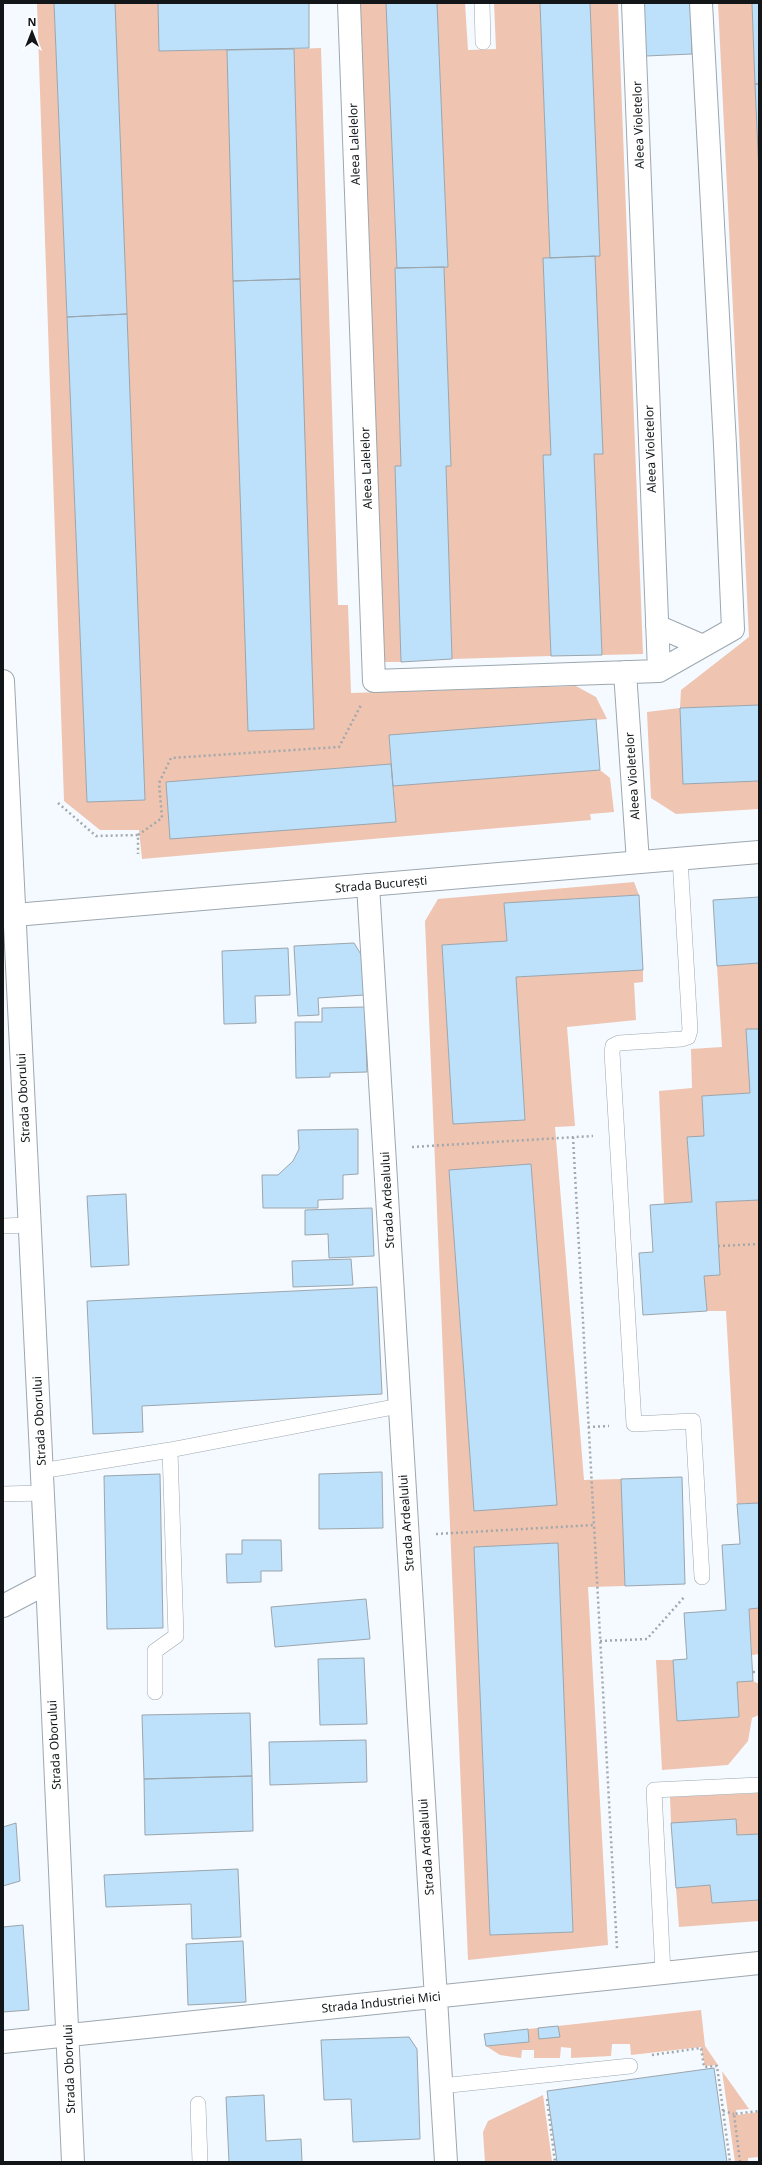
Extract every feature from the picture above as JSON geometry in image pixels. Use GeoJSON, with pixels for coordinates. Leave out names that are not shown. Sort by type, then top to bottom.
{"type":"FeatureCollection","features":[{"type":"Feature","properties":{"kind":"street","name":"Aleea Lalelelor"},"geometry":{"type":"LineString","coordinates":[[348,3],[374,681]]}},
{"type":"Feature","properties":{"kind":"street","name":"Aleea Violetelor"},"geometry":{"type":"LineString","coordinates":[[633,3],[659,671]]}},
{"type":"Feature","properties":{"kind":"street"},"geometry":{"type":"LineString","coordinates":[[374,681],[659,671],[733,629],[725,445],[701,3]]}},
{"type":"Feature","properties":{"kind":"street"},"geometry":{"type":"LineString","coordinates":[[657,626],[703,646]]}},
{"type":"Feature","properties":{"kind":"street","name":"Aleea Violetelor"},"geometry":{"type":"LineString","coordinates":[[625,672],[638,862]]}},
{"type":"Feature","properties":{"kind":"street","name":"Strada Oborului"},"geometry":{"type":"LineString","coordinates":[[3,681],[9,915],[29,1225],[43,1493],[73,2162]]}},
{"type":"Feature","properties":{"kind":"street","name":"Strada București"},"geometry":{"type":"LineString","coordinates":[[9,915],[759,852]]}},
{"type":"Feature","properties":{"kind":"street","name":"Strada Ardealului"},"geometry":{"type":"LineString","coordinates":[[368,885],[446,2162]]}},
{"type":"Feature","properties":{"kind":"street"},"geometry":{"type":"LineString","coordinates":[[3,1606],[47,1583]]}},
{"type":"Feature","properties":{"kind":"street","name":"Strada Industriei Mici"},"geometry":{"type":"LineString","coordinates":[[3,2042],[759,1963]]}},
{"type":"Feature","properties":{"kind":"lane"},"geometry":{"type":"LineString","coordinates":[[482,3],[483,42]]}},
{"type":"Feature","properties":{"kind":"lane"},"geometry":{"type":"LineString","coordinates":[[680,858],[690,1030],[688,1037],[682,1039],[619,1043],[613,1046],[634,1424],[693,1421],[702,1577]]}},
{"type":"Feature","properties":{"kind":"lane"},"geometry":{"type":"LineString","coordinates":[[3,1226],[29,1225]]}},
{"type":"Feature","properties":{"kind":"lane"},"geometry":{"type":"LineString","coordinates":[[41,1471],[170,1450],[399,1406]]}},
{"type":"Feature","properties":{"kind":"lane"},"geometry":{"type":"LineString","coordinates":[[155,1692],[155,1651],[176,1636],[170,1450]]}},
{"type":"Feature","properties":{"kind":"lane"},"geometry":{"type":"LineString","coordinates":[[3,1494],[43,1493]]}},
{"type":"Feature","properties":{"kind":"lane"},"geometry":{"type":"LineString","coordinates":[[662,1973],[654,1790],[759,1785]]}},
{"type":"Feature","properties":{"kind":"lane"},"geometry":{"type":"LineString","coordinates":[[441,2086],[630,2066]]}},
{"type":"Feature","properties":{"kind":"lane"},"geometry":{"type":"LineString","coordinates":[[198,2104],[200,2162]]}},
{"type":"Feature","properties":{"kind":"path"},"geometry":{"type":"LineString","coordinates":[[58,803],[96,836],[138,835],[162,818],[159,783],[171,758],[339,747],[374,681]]}},
{"type":"Feature","properties":{"kind":"path"},"geometry":{"type":"LineString","coordinates":[[138,835],[138,854]]}},
{"type":"Feature","properties":{"kind":"path"},"geometry":{"type":"LineString","coordinates":[[384,1149],[617,1134]]}},
{"type":"Feature","properties":{"kind":"path"},"geometry":{"type":"LineString","coordinates":[[573,1137],[619,1977]]}},
{"type":"Feature","properties":{"kind":"path"},"geometry":{"type":"LineString","coordinates":[[718,1246],[759,1244]]}},
{"type":"Feature","properties":{"kind":"path"},"geometry":{"type":"LineString","coordinates":[[407,1536],[594,1525]]}},
{"type":"Feature","properties":{"kind":"path"},"geometry":{"type":"LineString","coordinates":[[600,1641],[647,1639],[702,1577]]}},
{"type":"Feature","properties":{"kind":"path"},"geometry":{"type":"LineString","coordinates":[[753,1672],[759,1672]]}},
{"type":"Feature","properties":{"kind":"path"},"geometry":{"type":"LineString","coordinates":[[630,2066],[630,2058],[701,2048],[704,2067],[717,2066],[730,2162]]}},
{"type":"Feature","properties":{"kind":"path"},"geometry":{"type":"LineString","coordinates":[[543,2075],[555,2162]]}},
{"type":"Feature","properties":{"kind":"path"},"geometry":{"type":"LineString","coordinates":[[724,2111],[734,2114],[759,2111]]}},
{"type":"Feature","properties":{"kind":"path"},"geometry":{"type":"LineString","coordinates":[[734,2114],[740,2162]]}},
{"type":"Feature","properties":{"kind":"shaded area"},"geometry":{"type":"Polygon","coordinates":[[[37,3],[54,3],[87,802],[145,800],[115,3],[158,3],[159,51],[227,50],[248,731],[300,279],[294,49],[321,48],[338,605],[348,605],[351,693],[576,686],[596,697],[607,719],[389,735],[391,764],[166,782],[170,838],[396,821],[393,786],[600,770],[610,778],[614,812],[590,814],[591,820],[142,859],[139,830],[100,830],[64,801],[37,3]]]}},
{"type":"Feature","properties":{"kind":"shaded area"},"geometry":{"type":"Polygon","coordinates":[[[357,3],[386,3],[397,268],[395,269],[401,466],[395,467],[401,662],[380,662],[357,3]]]}},
{"type":"Feature","properties":{"kind":"shaded area"},"geometry":{"type":"Polygon","coordinates":[[[437,3],[465,3],[468,50],[496,49],[494,3],[540,3],[550,258],[543,258],[551,455],[543,456],[551,656],[452,659],[446,466],[451,465],[444,267],[448,266],[437,3]]]}},
{"type":"Feature","properties":{"kind":"shaded area"},"geometry":{"type":"Polygon","coordinates":[[[590,3],[618,3],[643,654],[602,655],[594,454],[595,256],[590,3]]]}},
{"type":"Feature","properties":{"kind":"shaded area"},"geometry":{"type":"Polygon","coordinates":[[[718,3],[752,3],[759,173],[759,705],[680,708],[681,690],[749,637],[718,3]]]}},
{"type":"Feature","properties":{"kind":"shaded area"},"geometry":{"type":"Polygon","coordinates":[[[680,708],[684,784],[759,781],[759,809],[676,814],[651,798],[647,712],[680,708]]]}},
{"type":"Feature","properties":{"kind":"shaded area"},"geometry":{"type":"Polygon","coordinates":[[[634,882],[639,895],[504,903],[507,941],[442,945],[453,1124],[525,1120],[516,977],[643,970],[643,982],[634,983],[636,1020],[567,1027],[575,1126],[555,1127],[584,1480],[621,1479],[625,1586],[588,1587],[608,1945],[468,1960],[425,921],[438,899],[634,882]],[[531,1164],[449,1171],[474,1511],[557,1504],[531,1164]],[[557,1543],[474,1547],[490,1935],[573,1932],[557,1543]]]}},
{"type":"Feature","properties":{"kind":"shaded area"},"geometry":{"type":"Polygon","coordinates":[[[759,963],[759,1029],[746,1029],[750,1093],[702,1096],[704,1136],[687,1138],[692,1202],[664,1204],[659,1091],[692,1088],[691,1049],[722,1047],[717,966],[759,963]]]}},
{"type":"Feature","properties":{"kind":"shaded area"},"geometry":{"type":"Polygon","coordinates":[[[759,1200],[759,1503],[737,1504],[726,1311],[707,1311],[704,1276],[720,1275],[716,1202],[759,1200]]]}},
{"type":"Feature","properties":{"kind":"shaded area"},"geometry":{"type":"Polygon","coordinates":[[[759,1608],[759,1654],[752,1655],[749,1609],[759,1608]]]}},
{"type":"Feature","properties":{"kind":"shaded area"},"geometry":{"type":"Polygon","coordinates":[[[656,1660],[673,1660],[677,1721],[739,1717],[737,1682],[753,1681],[759,1684],[759,1715],[752,1718],[748,1741],[728,1765],[662,1770],[656,1660]]]}},
{"type":"Feature","properties":{"kind":"shaded area"},"geometry":{"type":"Polygon","coordinates":[[[759,1793],[759,1834],[737,1835],[671,1823],[670,1797],[759,1793]]]}},
{"type":"Feature","properties":{"kind":"shaded area"},"geometry":{"type":"Polygon","coordinates":[[[710,1885],[712,1903],[759,1900],[759,1921],[679,1927],[676,1888],[710,1885]]]}},
{"type":"Feature","properties":{"kind":"shaded area"},"geometry":{"type":"Polygon","coordinates":[[[701,2010],[705,2046],[718,2065],[705,2066],[701,2047],[631,2055],[630,2044],[612,2044],[611,2056],[571,2058],[571,2048],[561,2047],[560,2058],[534,2058],[534,2050],[522,2050],[521,2058],[500,2055],[486,2046],[528,2042],[528,2029],[538,2028],[540,2039],[559,2037],[558,2026],[701,2010]]]}},
{"type":"Feature","properties":{"kind":"shaded area"},"geometry":{"type":"Polygon","coordinates":[[[722,2071],[749,2109],[736,2110],[737,2115],[759,2112],[759,2157],[748,2158],[748,2162],[735,2162],[722,2071]]]}},
{"type":"Feature","properties":{"kind":"shaded area"},"geometry":{"type":"Polygon","coordinates":[[[543,2095],[552,2161],[485,2162],[483,2132],[488,2121],[543,2095]]]}},
{"type":"Feature","properties":{"kind":"building"},"geometry":{"type":"Polygon","coordinates":[[[54,3],[115,3],[127,314],[67,317],[54,3]]]}},
{"type":"Feature","properties":{"kind":"building"},"geometry":{"type":"Polygon","coordinates":[[[158,3],[309,3],[309,48],[159,51],[158,3]]]}},
{"type":"Feature","properties":{"kind":"building"},"geometry":{"type":"Polygon","coordinates":[[[386,3],[437,3],[448,267],[397,268],[386,3]]]}},
{"type":"Feature","properties":{"kind":"building"},"geometry":{"type":"Polygon","coordinates":[[[540,3],[590,3],[600,256],[550,258],[540,3]]]}},
{"type":"Feature","properties":{"kind":"building"},"geometry":{"type":"Polygon","coordinates":[[[643,3],[690,3],[692,54],[646,56],[643,3]]]}},
{"type":"Feature","properties":{"kind":"building"},"geometry":{"type":"Polygon","coordinates":[[[752,3],[759,3],[759,84],[755,84],[752,3]]]}},
{"type":"Feature","properties":{"kind":"building"},"geometry":{"type":"Polygon","coordinates":[[[294,49],[300,279],[233,281],[227,50],[294,49]]]}},
{"type":"Feature","properties":{"kind":"building"},"geometry":{"type":"Polygon","coordinates":[[[755,84],[759,84],[759,173],[755,84]]]}},
{"type":"Feature","properties":{"kind":"building"},"geometry":{"type":"Polygon","coordinates":[[[595,256],[603,454],[594,454],[602,655],[551,656],[543,455],[551,455],[543,258],[595,256]]]}},
{"type":"Feature","properties":{"kind":"building"},"geometry":{"type":"Polygon","coordinates":[[[444,267],[451,466],[446,466],[452,659],[401,662],[395,466],[401,466],[395,268],[444,267]]]}},
{"type":"Feature","properties":{"kind":"building"},"geometry":{"type":"Polygon","coordinates":[[[300,279],[314,729],[248,731],[233,281],[300,279]]]}},
{"type":"Feature","properties":{"kind":"building"},"geometry":{"type":"Polygon","coordinates":[[[127,314],[145,800],[87,802],[67,317],[127,314]]]}},
{"type":"Feature","properties":{"kind":"building"},"geometry":{"type":"Polygon","coordinates":[[[759,705],[759,781],[683,784],[680,708],[759,705]]]}},
{"type":"Feature","properties":{"kind":"building"},"geometry":{"type":"Polygon","coordinates":[[[596,719],[600,770],[393,786],[389,735],[596,719]]]}},
{"type":"Feature","properties":{"kind":"building"},"geometry":{"type":"Polygon","coordinates":[[[391,764],[396,822],[170,839],[166,782],[391,764]]]}},
{"type":"Feature","properties":{"kind":"building"},"geometry":{"type":"Polygon","coordinates":[[[639,895],[643,970],[516,977],[525,1120],[453,1124],[442,945],[507,941],[504,903],[639,895]]]}},
{"type":"Feature","properties":{"kind":"building"},"geometry":{"type":"Polygon","coordinates":[[[759,897],[759,963],[717,966],[713,900],[759,897]]]}},
{"type":"Feature","properties":{"kind":"building"},"geometry":{"type":"Polygon","coordinates":[[[354,943],[362,956],[364,995],[318,998],[319,1015],[298,1016],[294,946],[354,943]]]}},
{"type":"Feature","properties":{"kind":"building"},"geometry":{"type":"Polygon","coordinates":[[[288,948],[290,995],[255,996],[256,1023],[224,1024],[222,951],[288,948]]]}},
{"type":"Feature","properties":{"kind":"building"},"geometry":{"type":"Polygon","coordinates":[[[365,1007],[367,1072],[330,1073],[330,1077],[296,1078],[295,1022],[322,1022],[322,1008],[365,1007]]]}},
{"type":"Feature","properties":{"kind":"building"},"geometry":{"type":"Polygon","coordinates":[[[746,1029],[759,1029],[759,1200],[716,1202],[720,1275],[704,1276],[707,1311],[643,1315],[639,1253],[653,1252],[650,1205],[692,1202],[687,1137],[704,1136],[702,1096],[750,1093],[746,1029]]]}},
{"type":"Feature","properties":{"kind":"building"},"geometry":{"type":"Polygon","coordinates":[[[358,1129],[358,1174],[343,1175],[343,1199],[318,1200],[318,1208],[263,1208],[262,1175],[278,1175],[293,1161],[299,1149],[298,1130],[358,1129]]]}},
{"type":"Feature","properties":{"kind":"building"},"geometry":{"type":"Polygon","coordinates":[[[531,1164],[557,1505],[474,1511],[449,1170],[531,1164]]]}},
{"type":"Feature","properties":{"kind":"building"},"geometry":{"type":"Polygon","coordinates":[[[126,1194],[129,1265],[91,1267],[87,1196],[126,1194]]]}},
{"type":"Feature","properties":{"kind":"building"},"geometry":{"type":"Polygon","coordinates":[[[372,1208],[374,1256],[329,1258],[328,1234],[305,1235],[305,1210],[372,1208]]]}},
{"type":"Feature","properties":{"kind":"building"},"geometry":{"type":"Polygon","coordinates":[[[351,1259],[353,1285],[293,1287],[292,1261],[351,1259]]]}},
{"type":"Feature","properties":{"kind":"building"},"geometry":{"type":"Polygon","coordinates":[[[377,1287],[382,1394],[142,1406],[143,1432],[93,1434],[87,1301],[377,1287]]]}},
{"type":"Feature","properties":{"kind":"building"},"geometry":{"type":"Polygon","coordinates":[[[382,1472],[383,1528],[319,1529],[319,1474],[382,1472]]]}},
{"type":"Feature","properties":{"kind":"building"},"geometry":{"type":"Polygon","coordinates":[[[160,1474],[163,1628],[107,1629],[104,1476],[160,1474]]]}},
{"type":"Feature","properties":{"kind":"building"},"geometry":{"type":"Polygon","coordinates":[[[682,1477],[685,1584],[625,1586],[621,1479],[682,1477]]]}},
{"type":"Feature","properties":{"kind":"building"},"geometry":{"type":"Polygon","coordinates":[[[759,1503],[759,1608],[749,1609],[753,1681],[737,1682],[739,1717],[677,1721],[673,1660],[687,1659],[684,1613],[726,1610],[722,1545],[740,1544],[737,1504],[759,1503]]]}},
{"type":"Feature","properties":{"kind":"building"},"geometry":{"type":"Polygon","coordinates":[[[242,1540],[281,1540],[282,1571],[261,1571],[261,1582],[227,1583],[226,1554],[242,1554],[242,1540]]]}},
{"type":"Feature","properties":{"kind":"building"},"geometry":{"type":"Polygon","coordinates":[[[558,1543],[573,1932],[490,1935],[474,1547],[558,1543]]]}},
{"type":"Feature","properties":{"kind":"building"},"geometry":{"type":"Polygon","coordinates":[[[366,1599],[370,1639],[275,1647],[271,1607],[366,1599]]]}},
{"type":"Feature","properties":{"kind":"building"},"geometry":{"type":"Polygon","coordinates":[[[364,1658],[367,1724],[320,1725],[318,1659],[364,1658]]]}},
{"type":"Feature","properties":{"kind":"building"},"geometry":{"type":"Polygon","coordinates":[[[250,1713],[252,1776],[144,1779],[142,1715],[250,1713]]]}},
{"type":"Feature","properties":{"kind":"building"},"geometry":{"type":"Polygon","coordinates":[[[366,1740],[367,1782],[270,1785],[269,1742],[366,1740]]]}},
{"type":"Feature","properties":{"kind":"building"},"geometry":{"type":"Polygon","coordinates":[[[252,1776],[253,1831],[145,1835],[144,1779],[252,1776]]]}},
{"type":"Feature","properties":{"kind":"building"},"geometry":{"type":"Polygon","coordinates":[[[736,1819],[737,1835],[759,1834],[759,1900],[712,1903],[710,1885],[676,1888],[671,1823],[736,1819]]]}},
{"type":"Feature","properties":{"kind":"building"},"geometry":{"type":"Polygon","coordinates":[[[16,1823],[20,1881],[3,1886],[3,1827],[16,1823]]]}},
{"type":"Feature","properties":{"kind":"building"},"geometry":{"type":"Polygon","coordinates":[[[238,1869],[241,1937],[192,1939],[191,1904],[106,1907],[104,1875],[238,1869]]]}},
{"type":"Feature","properties":{"kind":"building"},"geometry":{"type":"Polygon","coordinates":[[[23,1925],[29,2010],[3,2012],[3,1927],[23,1925]]]}},
{"type":"Feature","properties":{"kind":"building"},"geometry":{"type":"Polygon","coordinates":[[[243,1941],[246,2002],[188,2005],[186,1944],[243,1941]]]}},
{"type":"Feature","properties":{"kind":"building"},"geometry":{"type":"Polygon","coordinates":[[[558,2026],[560,2037],[539,2039],[538,2028],[558,2026]]]}},
{"type":"Feature","properties":{"kind":"building"},"geometry":{"type":"Polygon","coordinates":[[[528,2029],[529,2042],[486,2046],[484,2034],[528,2029]]]}},
{"type":"Feature","properties":{"kind":"building"},"geometry":{"type":"Polygon","coordinates":[[[409,2037],[417,2049],[420,2139],[353,2142],[351,2099],[324,2100],[321,2040],[409,2037]]]}},
{"type":"Feature","properties":{"kind":"building"},"geometry":{"type":"Polygon","coordinates":[[[714,2068],[727,2162],[557,2162],[547,2091],[714,2068]]]}},
{"type":"Feature","properties":{"kind":"building"},"geometry":{"type":"Polygon","coordinates":[[[264,2095],[266,2141],[301,2139],[302,2162],[229,2162],[226,2097],[264,2095]]]}}]}
